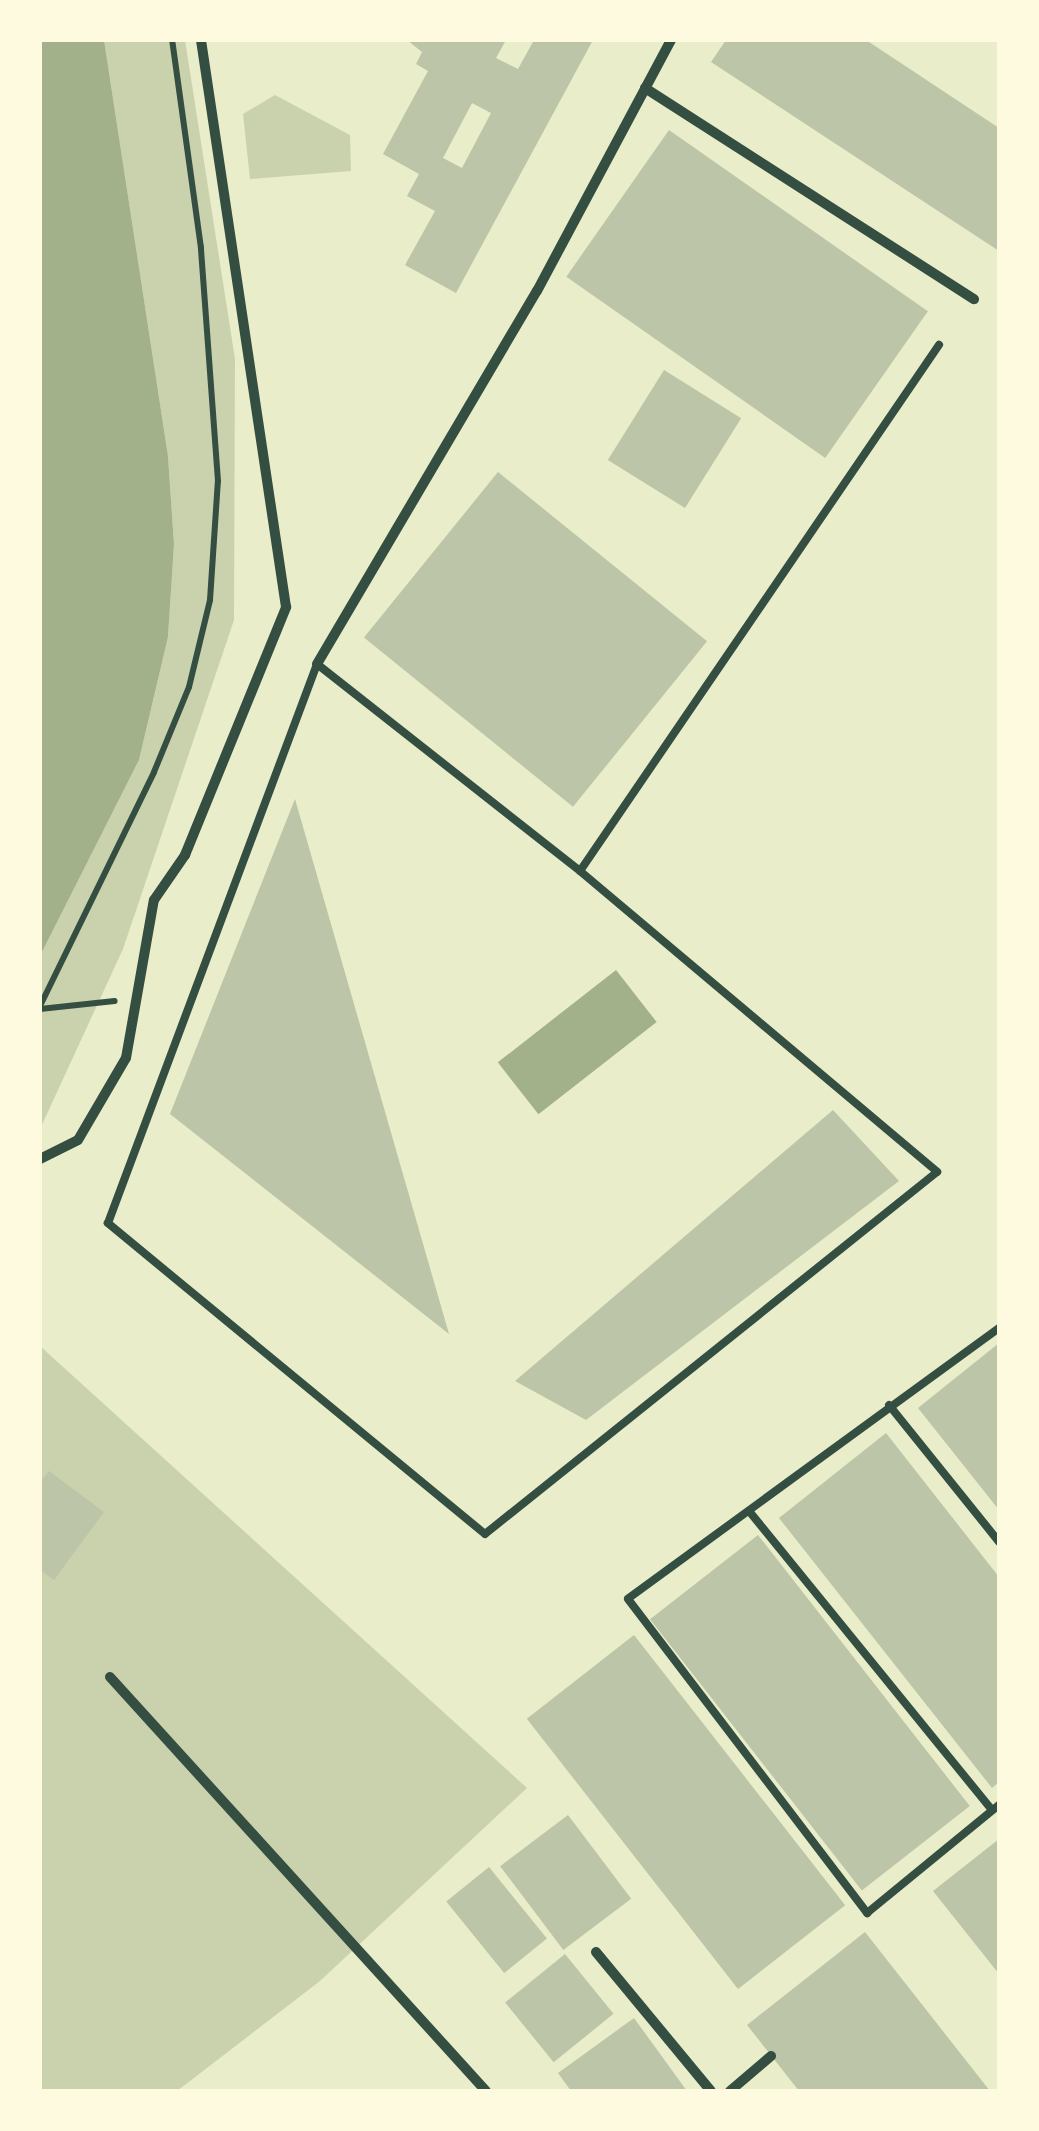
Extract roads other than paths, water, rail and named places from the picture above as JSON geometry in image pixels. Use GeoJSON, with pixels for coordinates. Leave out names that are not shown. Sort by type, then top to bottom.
{"type":"FeatureCollection","features":[{"type":"Feature","properties":{"kind":"street"},"geometry":{"type":"LineString","coordinates":[[40,1159],[78,1140],[126,1058],[154,900],[185,855],[286,607],[200,40]]}},
{"type":"Feature","properties":{"kind":"street"},"geometry":{"type":"LineString","coordinates":[[317,664],[536,291],[671,40]]}},
{"type":"Feature","properties":{"kind":"street"},"geometry":{"type":"LineString","coordinates":[[645,88],[974,299]]}},
{"type":"Feature","properties":{"kind":"street"},"geometry":{"type":"LineString","coordinates":[[110,1677],[486,2091]]}},
{"type":"Feature","properties":{"kind":"street"},"geometry":{"type":"LineString","coordinates":[[596,1952],[711,2091]]}},
{"type":"Feature","properties":{"kind":"street"},"geometry":{"type":"LineString","coordinates":[[730,2091],[771,2056]]}},
{"type":"Feature","properties":{"kind":"lane"},"geometry":{"type":"LineString","coordinates":[[580,871],[939,345]]}},
{"type":"Feature","properties":{"kind":"lane"},"geometry":{"type":"LineString","coordinates":[[317,664],[580,871],[937,1172],[485,1534],[108,1223],[317,664]]}},
{"type":"Feature","properties":{"kind":"lane"},"geometry":{"type":"LineString","coordinates":[[749,1511],[996,1808],[867,1912],[628,1598],[888,1405],[999,1328]]}},
{"type":"Feature","properties":{"kind":"lane"},"geometry":{"type":"LineString","coordinates":[[888,1405],[999,1542]]}}]}
